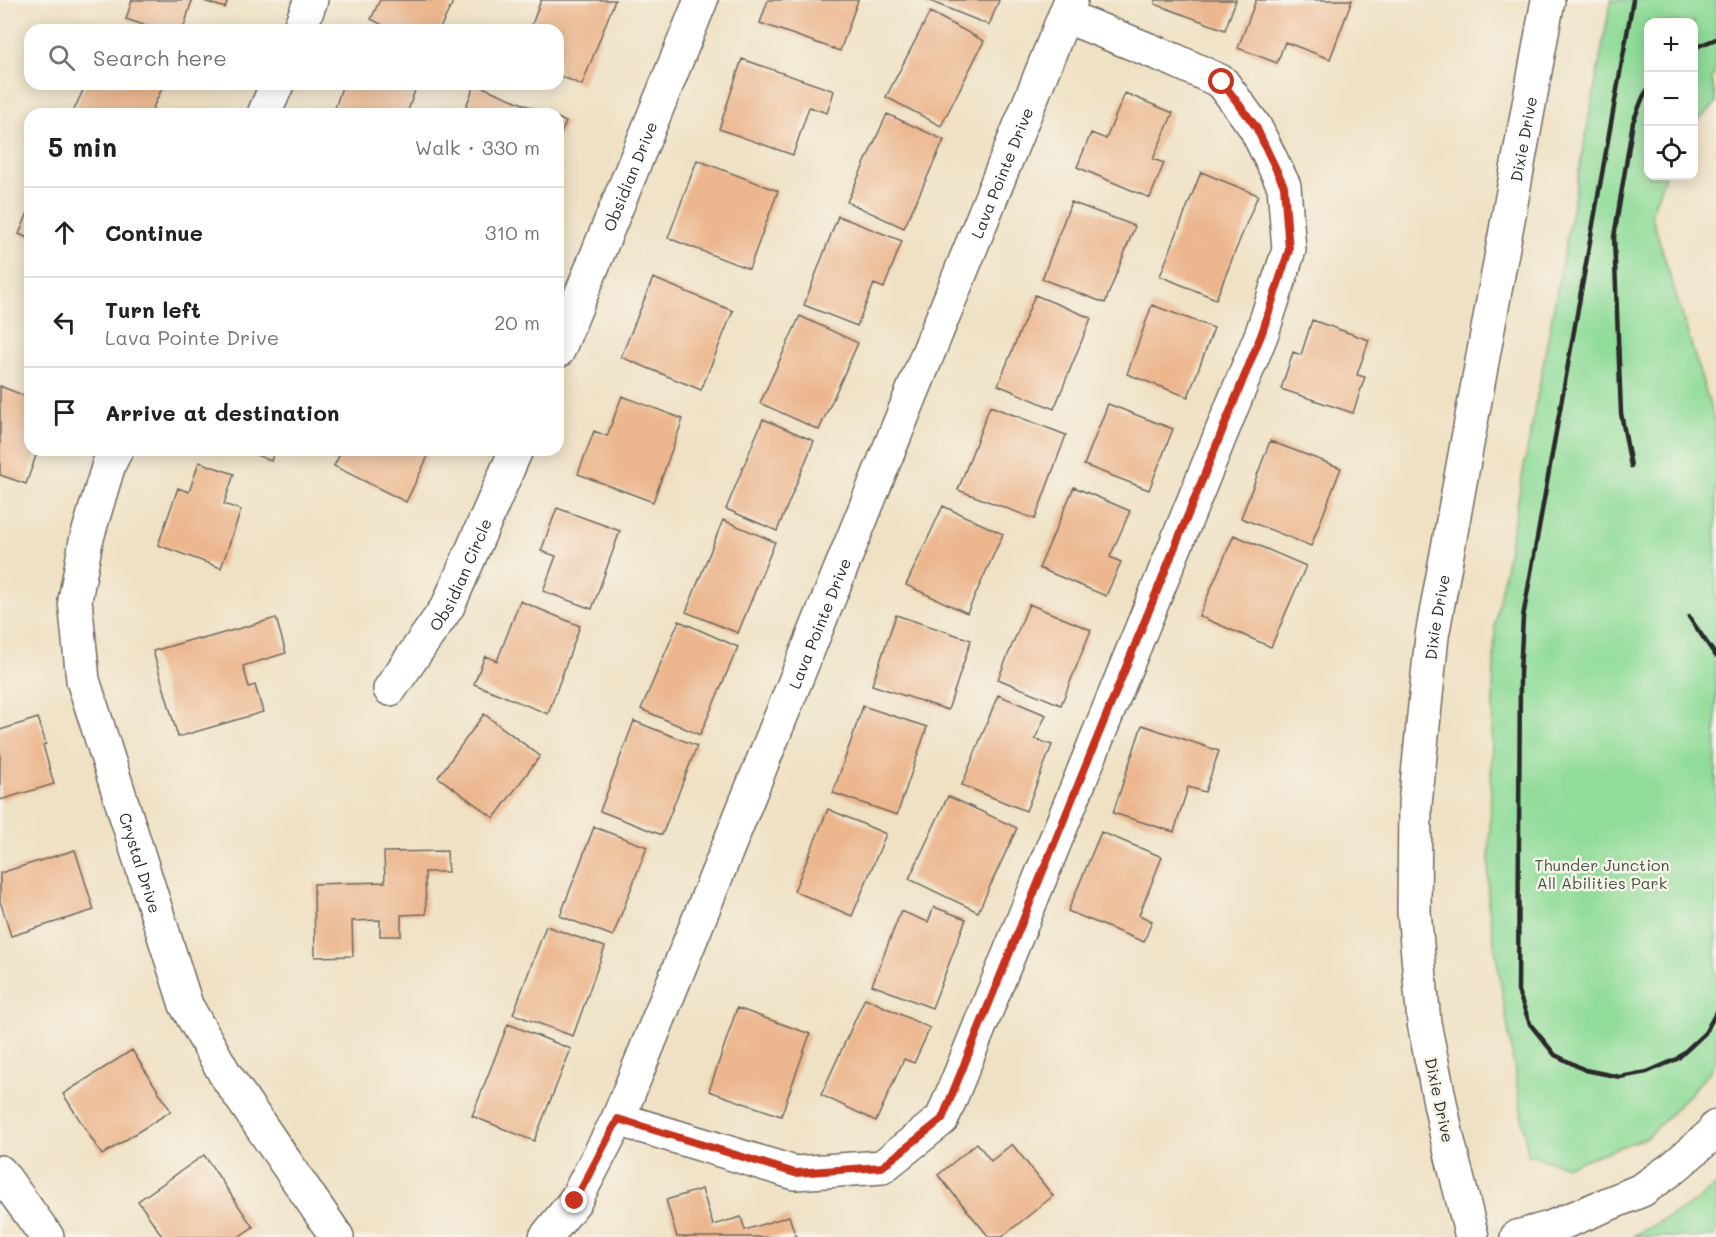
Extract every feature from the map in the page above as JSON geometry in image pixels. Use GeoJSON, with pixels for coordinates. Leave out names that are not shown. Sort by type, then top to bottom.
{"type":"FeatureCollection","features":[{"type":"Feature","properties":{"kind":"street"},"geometry":{"type":"LineString","coordinates":[[301,24],[311,0]]}},
{"type":"Feature","properties":{"kind":"street","name":"Obsidian Drive"},"geometry":{"type":"LineString","coordinates":[[564,336],[701,0]]}},
{"type":"Feature","properties":{"kind":"street","name":"Dixie Drive"},"geometry":{"type":"LineString","coordinates":[[1472,1237],[1447,1137],[1425,1023],[1414,911],[1415,805],[1432,636],[1548,0]]}},
{"type":"Feature","properties":{"kind":"street"},"geometry":{"type":"LineString","coordinates":[[618,1119],[795,1173],[882,1167],[942,1119],[1253,355],[1289,250],[1284,186],[1256,127],[1222,82],[1068,8]]}},
{"type":"Feature","properties":{"kind":"street","name":"Lava Pointe Drive"},"geometry":{"type":"LineString","coordinates":[[546,1237],[575,1201],[618,1119],[1068,8]]}},
{"type":"Feature","properties":{"kind":"street"},"geometry":{"type":"LineString","coordinates":[[267,108],[274,90]]}},
{"type":"Feature","properties":{"kind":"street","name":"Crystal Drive"},"geometry":{"type":"LineString","coordinates":[[113,456],[86,541],[75,600],[83,680],[186,1005],[225,1074],[337,1237]]}},
{"type":"Feature","properties":{"kind":"street","name":"Obsidian Circle"},"geometry":{"type":"LineString","coordinates":[[390,689],[448,606],[513,456]]}},
{"type":"Feature","properties":{"kind":"street"},"geometry":{"type":"LineString","coordinates":[[1517,1237],[1550,1227],[1642,1190],[1712,1134],[1716,1127]]}},
{"type":"Feature","properties":{"kind":"street"},"geometry":{"type":"LineString","coordinates":[[0,1172],[47,1237]]}},
{"type":"Feature","properties":{"kind":"green space","name":"Thunder Junction All Abilities Park"},"geometry":{"type":"Polygon","coordinates":[[[1611,0],[1716,0],[1716,66],[1712,80],[1716,103],[1698,121],[1698,18],[1644,18],[1644,180],[1664,180],[1651,214],[1716,425],[1716,1059],[1710,1072],[1648,1137],[1567,1166],[1528,1155],[1488,903],[1495,623],[1611,0]]]}},
{"type":"Feature","properties":{"kind":"green space"},"geometry":{"type":"Polygon","coordinates":[[[1716,1185],[1716,1237],[1632,1237],[1696,1202],[1716,1185]]]}},
{"type":"Feature","properties":{"kind":"building"},"geometry":{"type":"Polygon","coordinates":[[[132,0],[192,0],[185,24],[141,24],[126,19],[132,0]]]}},
{"type":"Feature","properties":{"kind":"building"},"geometry":{"type":"Polygon","coordinates":[[[201,0],[228,0],[225,8],[201,0]]]}},
{"type":"Feature","properties":{"kind":"building"},"geometry":{"type":"Polygon","coordinates":[[[380,0],[454,0],[442,24],[381,24],[371,19],[380,0]]]}},
{"type":"Feature","properties":{"kind":"building"},"geometry":{"type":"Polygon","coordinates":[[[541,0],[615,0],[582,85],[564,78],[564,24],[532,24],[541,0]]]}},
{"type":"Feature","properties":{"kind":"building"},"geometry":{"type":"Polygon","coordinates":[[[768,0],[858,0],[840,51],[760,23],[768,0]]]}},
{"type":"Feature","properties":{"kind":"building"},"geometry":{"type":"Polygon","coordinates":[[[927,0],[999,0],[989,25],[927,0]]]}},
{"type":"Feature","properties":{"kind":"building"},"geometry":{"type":"Polygon","coordinates":[[[1156,0],[1236,0],[1225,30],[1155,4],[1156,0]]]}},
{"type":"Feature","properties":{"kind":"building"},"geometry":{"type":"Polygon","coordinates":[[[1256,0],[1352,0],[1330,59],[1285,42],[1277,63],[1238,48],[1256,0]]]}},
{"type":"Feature","properties":{"kind":"building"},"geometry":{"type":"Polygon","coordinates":[[[930,12],[984,41],[941,126],[886,97],[930,12]]]}},
{"type":"Feature","properties":{"kind":"building"},"geometry":{"type":"Polygon","coordinates":[[[742,59],[834,91],[827,113],[809,107],[793,155],[719,129],[742,59]]]}},
{"type":"Feature","properties":{"kind":"building"},"geometry":{"type":"Polygon","coordinates":[[[83,90],[161,90],[153,108],[75,108],[83,90]]]}},
{"type":"Feature","properties":{"kind":"building"},"geometry":{"type":"Polygon","coordinates":[[[341,90],[415,90],[409,108],[335,108],[341,90]]]}},
{"type":"Feature","properties":{"kind":"building"},"geometry":{"type":"Polygon","coordinates":[[[473,90],[489,90],[533,108],[465,108],[473,90]]]}},
{"type":"Feature","properties":{"kind":"building"},"geometry":{"type":"Polygon","coordinates":[[[1125,93],[1173,113],[1153,159],[1164,163],[1150,198],[1077,167],[1091,133],[1106,139],[1125,93]]]}},
{"type":"Feature","properties":{"kind":"building"},"geometry":{"type":"Polygon","coordinates":[[[887,114],[944,140],[904,228],[847,202],[887,114]]]}},
{"type":"Feature","properties":{"kind":"building"},"geometry":{"type":"Polygon","coordinates":[[[697,160],[778,191],[749,269],[668,238],[697,160]]]}},
{"type":"Feature","properties":{"kind":"building"},"geometry":{"type":"Polygon","coordinates":[[[1201,172],[1258,195],[1216,299],[1160,276],[1201,172]]]}},
{"type":"Feature","properties":{"kind":"building"},"geometry":{"type":"Polygon","coordinates":[[[1071,202],[1135,226],[1105,303],[1042,279],[1071,202]]]}},
{"type":"Feature","properties":{"kind":"building"},"geometry":{"type":"Polygon","coordinates":[[[838,216],[902,241],[884,288],[874,284],[857,326],[804,305],[838,216]]]}},
{"type":"Feature","properties":{"kind":"building"},"geometry":{"type":"Polygon","coordinates":[[[24,222],[24,236],[19,234],[24,222]]]}},
{"type":"Feature","properties":{"kind":"building"},"geometry":{"type":"Polygon","coordinates":[[[653,278],[733,311],[701,390],[621,357],[653,278]]]}},
{"type":"Feature","properties":{"kind":"building"},"geometry":{"type":"Polygon","coordinates":[[[1035,295],[1091,318],[1054,409],[998,385],[1035,295]]]}},
{"type":"Feature","properties":{"kind":"building"},"geometry":{"type":"Polygon","coordinates":[[[1152,305],[1214,328],[1188,397],[1127,374],[1152,305]]]}},
{"type":"Feature","properties":{"kind":"building"},"geometry":{"type":"Polygon","coordinates":[[[800,316],[858,343],[819,430],[760,403],[800,316]]]}},
{"type":"Feature","properties":{"kind":"building"},"geometry":{"type":"Polygon","coordinates":[[[1312,320],[1369,340],[1357,375],[1365,377],[1353,413],[1281,389],[1293,352],[1301,355],[1312,320]]]}},
{"type":"Feature","properties":{"kind":"building"},"geometry":{"type":"Polygon","coordinates":[[[0,386],[24,396],[24,456],[36,456],[26,484],[0,475],[0,386]]]}},
{"type":"Feature","properties":{"kind":"building"},"geometry":{"type":"Polygon","coordinates":[[[622,396],[683,419],[653,502],[578,474],[594,431],[607,436],[622,396]]]}},
{"type":"Feature","properties":{"kind":"building"},"geometry":{"type":"Polygon","coordinates":[[[1108,404],[1173,429],[1149,490],[1084,465],[1108,404]]]}},
{"type":"Feature","properties":{"kind":"building"},"geometry":{"type":"Polygon","coordinates":[[[990,406],[1066,435],[1035,519],[958,490],[990,406]]]}},
{"type":"Feature","properties":{"kind":"building"},"geometry":{"type":"Polygon","coordinates":[[[763,419],[814,441],[777,531],[726,509],[763,419]]]}},
{"type":"Feature","properties":{"kind":"building"},"geometry":{"type":"Polygon","coordinates":[[[1270,441],[1341,468],[1311,546],[1241,518],[1270,441]]]}},
{"type":"Feature","properties":{"kind":"building"},"geometry":{"type":"Polygon","coordinates":[[[259,456],[273,456],[271,461],[259,456]]]}},
{"type":"Feature","properties":{"kind":"building"},"geometry":{"type":"Polygon","coordinates":[[[339,456],[428,456],[406,502],[334,466],[339,456]]]}},
{"type":"Feature","properties":{"kind":"building"},"geometry":{"type":"Polygon","coordinates":[[[199,462],[234,474],[224,504],[241,510],[221,568],[158,545],[178,488],[189,492],[199,462]]]}},
{"type":"Feature","properties":{"kind":"building"},"geometry":{"type":"Polygon","coordinates":[[[1074,487],[1130,511],[1110,557],[1121,562],[1106,596],[1039,568],[1074,487]]]}},
{"type":"Feature","properties":{"kind":"building"},"geometry":{"type":"Polygon","coordinates":[[[943,506],[1003,534],[967,613],[906,585],[943,506]]]}},
{"type":"Feature","properties":{"kind":"building"},"geometry":{"type":"Polygon","coordinates":[[[557,508],[620,531],[592,609],[543,591],[556,556],[541,551],[557,508]]]}},
{"type":"Feature","properties":{"kind":"building"},"geometry":{"type":"Polygon","coordinates":[[[723,520],[775,542],[738,633],[686,612],[723,520]]]}},
{"type":"Feature","properties":{"kind":"building"},"geometry":{"type":"Polygon","coordinates":[[[1234,535],[1306,566],[1271,647],[1199,616],[1234,535]]]}},
{"type":"Feature","properties":{"kind":"building"},"geometry":{"type":"Polygon","coordinates":[[[520,601],[580,626],[548,714],[474,684],[485,656],[497,661],[520,601]]]}},
{"type":"Feature","properties":{"kind":"building"},"geometry":{"type":"Polygon","coordinates":[[[1029,604],[1091,630],[1061,705],[998,679],[1029,604]]]}},
{"type":"Feature","properties":{"kind":"building"},"geometry":{"type":"Polygon","coordinates":[[[896,615],[971,640],[948,710],[872,685],[896,615]]]}},
{"type":"Feature","properties":{"kind":"building"},"geometry":{"type":"Polygon","coordinates":[[[276,618],[286,653],[243,666],[249,687],[255,685],[263,712],[178,737],[153,651],[276,618]]]}},
{"type":"Feature","properties":{"kind":"building"},"geometry":{"type":"Polygon","coordinates":[[[679,621],[738,647],[700,735],[641,709],[679,621]]]}},
{"type":"Feature","properties":{"kind":"building"},"geometry":{"type":"Polygon","coordinates":[[[998,695],[1046,715],[1035,739],[1052,745],[1026,811],[962,785],[998,695]]]}},
{"type":"Feature","properties":{"kind":"building"},"geometry":{"type":"Polygon","coordinates":[[[863,706],[927,727],[897,815],[833,793],[863,706]]]}},
{"type":"Feature","properties":{"kind":"building"},"geometry":{"type":"Polygon","coordinates":[[[484,714],[540,756],[494,818],[438,777],[484,714]]]}},
{"type":"Feature","properties":{"kind":"building"},"geometry":{"type":"Polygon","coordinates":[[[38,718],[54,784],[0,800],[0,730],[38,718]]]}},
{"type":"Feature","properties":{"kind":"building"},"geometry":{"type":"Polygon","coordinates":[[[634,721],[697,746],[662,835],[600,811],[634,721]]]}},
{"type":"Feature","properties":{"kind":"building"},"geometry":{"type":"Polygon","coordinates":[[[1142,725],[1219,751],[1205,792],[1188,787],[1174,832],[1113,813],[1142,725]]]}},
{"type":"Feature","properties":{"kind":"building"},"geometry":{"type":"Polygon","coordinates":[[[948,796],[1017,828],[978,912],[909,879],[948,796]]]}},
{"type":"Feature","properties":{"kind":"building"},"geometry":{"type":"Polygon","coordinates":[[[828,809],[886,834],[852,916],[794,891],[828,809]]]}},
{"type":"Feature","properties":{"kind":"building"},"geometry":{"type":"Polygon","coordinates":[[[594,827],[647,847],[613,936],[560,916],[594,827]]]}},
{"type":"Feature","properties":{"kind":"building"},"geometry":{"type":"Polygon","coordinates":[[[1101,832],[1162,857],[1139,915],[1152,921],[1144,942],[1068,911],[1101,832]]]}},
{"type":"Feature","properties":{"kind":"building"},"geometry":{"type":"Polygon","coordinates":[[[75,850],[94,910],[11,936],[0,901],[0,873],[75,850]]]}},
{"type":"Feature","properties":{"kind":"building"},"geometry":{"type":"Polygon","coordinates":[[[447,851],[448,872],[425,872],[426,914],[401,915],[401,936],[380,936],[380,920],[352,921],[353,956],[315,957],[314,884],[385,882],[384,852],[447,851]]]}},
{"type":"Feature","properties":{"kind":"building"},"geometry":{"type":"Polygon","coordinates":[[[934,907],[966,919],[932,1008],[872,985],[901,911],[928,922],[934,907]]]}},
{"type":"Feature","properties":{"kind":"building"},"geometry":{"type":"Polygon","coordinates":[[[546,926],[605,947],[573,1036],[513,1014],[546,926]]]}},
{"type":"Feature","properties":{"kind":"building"},"geometry":{"type":"Polygon","coordinates":[[[865,998],[930,1028],[914,1063],[904,1059],[876,1121],[821,1095],[865,998]]]}},
{"type":"Feature","properties":{"kind":"building"},"geometry":{"type":"Polygon","coordinates":[[[737,1008],[810,1034],[781,1116],[709,1091],[737,1008]]]}},
{"type":"Feature","properties":{"kind":"building"},"geometry":{"type":"Polygon","coordinates":[[[508,1024],[571,1049],[534,1141],[472,1116],[508,1024]]]}},
{"type":"Feature","properties":{"kind":"building"},"geometry":{"type":"Polygon","coordinates":[[[132,1050],[171,1111],[102,1155],[63,1094],[132,1050]]]}},
{"type":"Feature","properties":{"kind":"building"},"geometry":{"type":"Polygon","coordinates":[[[977,1143],[991,1161],[1012,1144],[1053,1196],[1002,1237],[989,1237],[938,1175],[977,1143]]]}},
{"type":"Feature","properties":{"kind":"building"},"geometry":{"type":"Polygon","coordinates":[[[204,1155],[253,1227],[238,1237],[163,1237],[138,1201],[204,1155]]]}},
{"type":"Feature","properties":{"kind":"building"},"geometry":{"type":"Polygon","coordinates":[[[702,1189],[713,1225],[741,1217],[745,1230],[789,1216],[796,1237],[677,1237],[666,1200],[702,1189]]]}},
{"type":"Feature","properties":{"kind":"railway"},"geometry":{"type":"LineString","coordinates":[[1633,0],[1523,617],[1520,673],[1518,991],[1530,1024],[1555,1055],[1585,1070],[1620,1077],[1647,1072],[1677,1059],[1705,1033],[1716,1013]]}},
{"type":"Feature","properties":{"kind":"railway"},"geometry":{"type":"LineString","coordinates":[[1698,46],[1716,39]]}},
{"type":"Feature","properties":{"kind":"railway"},"geometry":{"type":"LineString","coordinates":[[1631,466],[1621,413],[1614,237],[1633,122],[1644,95]]}},
{"type":"Feature","properties":{"kind":"railway"},"geometry":{"type":"LineString","coordinates":[[1689,617],[1716,656]]}},
{"type":"Feature","properties":{"kind":"route"},"geometry":{"type":"LineString","coordinates":[[575,1201],[618,1119],[795,1173],[882,1167],[942,1119],[1262,333],[1289,250],[1284,186],[1256,127],[1222,82]]}}]}
